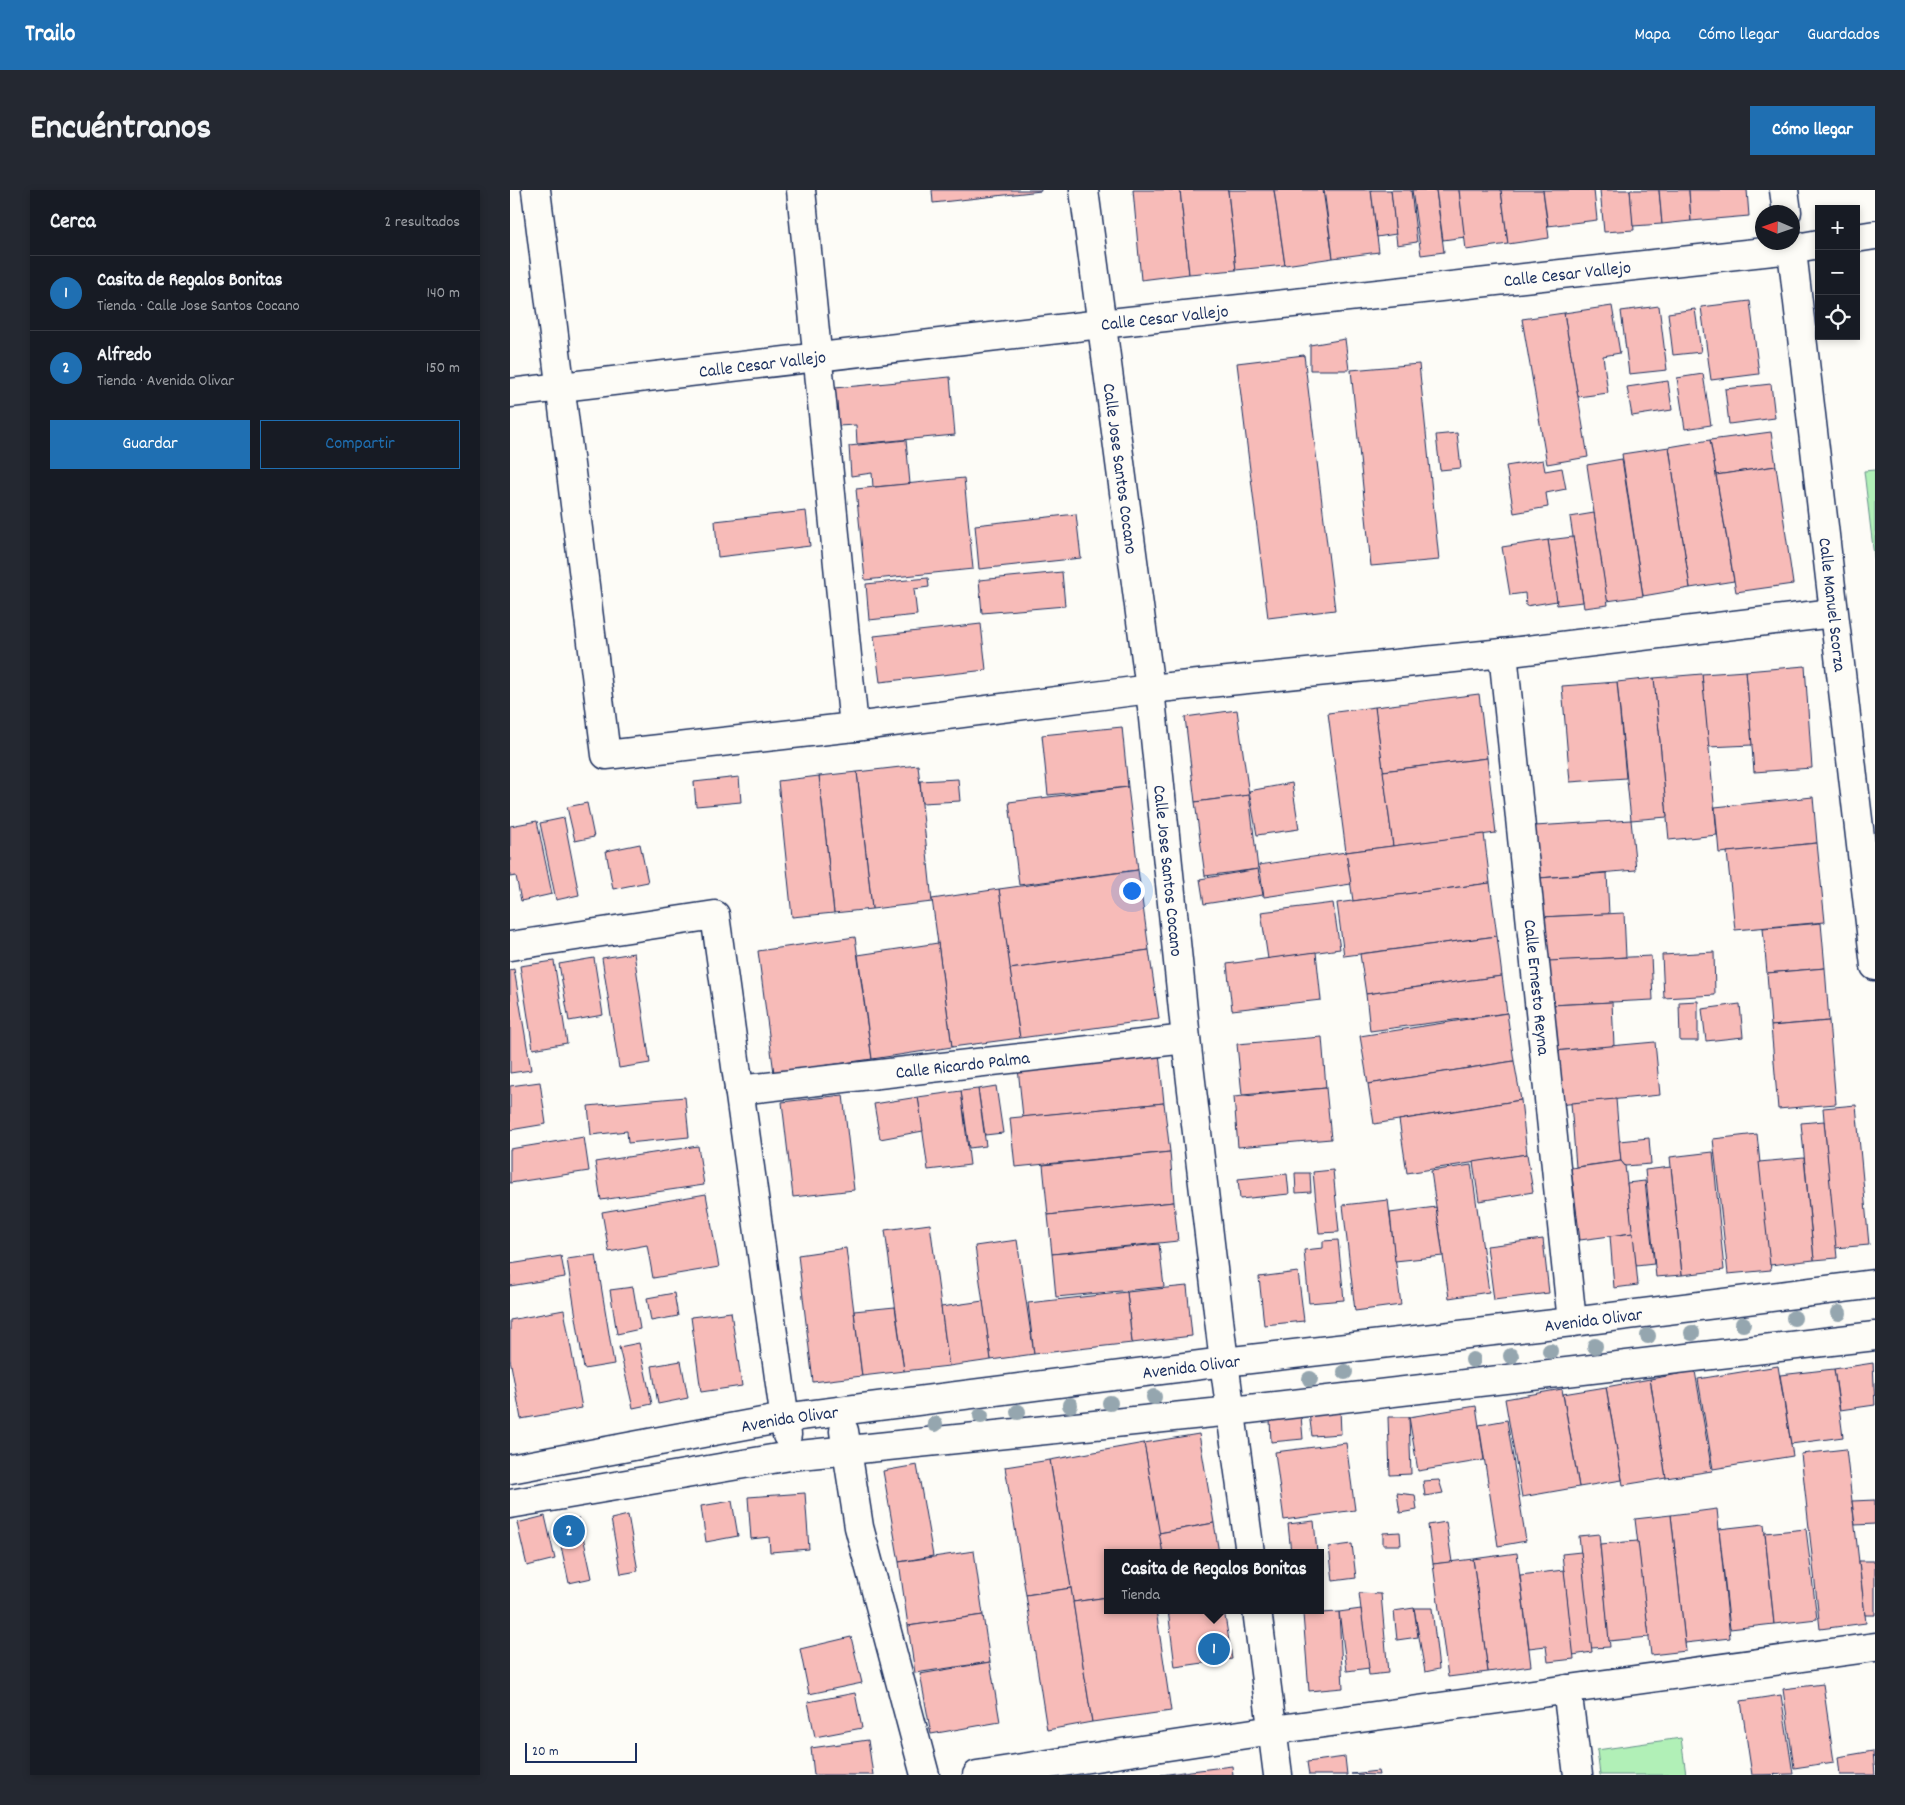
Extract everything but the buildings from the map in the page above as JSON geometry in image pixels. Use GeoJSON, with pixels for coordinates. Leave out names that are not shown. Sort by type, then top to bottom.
{"type":"FeatureCollection","features":[{"type":"Feature","properties":{"kind":"street"},"geometry":{"type":"LineString","coordinates":[[536,190],[606,755],[854,727],[1150,689],[1503,652],[1833,613]]}},
{"type":"Feature","properties":{"kind":"street"},"geometry":{"type":"LineString","coordinates":[[801,190],[854,727]]}},
{"type":"Feature","properties":{"kind":"street","name":"Calle Jose Santos Cocano"},"geometry":{"type":"LineString","coordinates":[[1084,190],[1150,689],[1186,1039],[1224,1362],[1249,1549]]}},
{"type":"Feature","properties":{"kind":"street"},"geometry":{"type":"LineString","coordinates":[[1784,190],[1786,205]]}},
{"type":"Feature","properties":{"kind":"street"},"geometry":{"type":"LineString","coordinates":[[1860,237],[1875,234]]}},
{"type":"Feature","properties":{"kind":"street","name":"Calle Cesar Vallejo"},"geometry":{"type":"LineString","coordinates":[[1800,245],[1815,244]]}},
{"type":"Feature","properties":{"kind":"street","name":"Calle Cesar Vallejo"},"geometry":{"type":"LineString","coordinates":[[510,394],[1101,324],[1756,250]]}},
{"type":"Feature","properties":{"kind":"street","name":"Calle Manuel Scorza"},"geometry":{"type":"LineString","coordinates":[[1791,250],[1833,613],[1869,864],[1875,966]]}},
{"type":"Feature","properties":{"kind":"street","name":"Calle Ernesto Reyna"},"geometry":{"type":"LineString","coordinates":[[1503,652],[1572,1322]]}},
{"type":"Feature","properties":{"kind":"street"},"geometry":{"type":"LineString","coordinates":[[510,946],[715,915],[790,1456]]}},
{"type":"Feature","properties":{"kind":"street","name":"Calle Ricardo Palma"},"geometry":{"type":"LineString","coordinates":[[739,1090],[1186,1039]]}},
{"type":"Feature","properties":{"kind":"street","name":"Avenida Olivar"},"geometry":{"type":"LineString","coordinates":[[510,1469],[784,1418],[1224,1362],[1572,1322],[1875,1284]]}},
{"type":"Feature","properties":{"kind":"street","name":"Avenida Olivar"},"geometry":{"type":"LineString","coordinates":[[510,1504],[790,1456],[1232,1411],[1875,1336]]}},
{"type":"Feature","properties":{"kind":"street"},"geometry":{"type":"LineString","coordinates":[[842,1412],[846,1450],[859,1526],[925,1775]]}},
{"type":"Feature","properties":{"kind":"street"},"geometry":{"type":"LineString","coordinates":[[1258,1614],[1278,1775]]}},
{"type":"Feature","properties":{"kind":"street"},"geometry":{"type":"LineString","coordinates":[[977,1775],[1273,1730],[1875,1647]]}},
{"type":"Feature","properties":{"kind":"street"},"geometry":{"type":"LineString","coordinates":[[1567,1690],[1578,1775]]}},
{"type":"Feature","properties":{"kind":"green space"},"geometry":{"type":"Polygon","coordinates":[[[1875,470],[1875,565],[1864,471],[1875,470]]]}},
{"type":"Feature","properties":{"kind":"green space"},"geometry":{"type":"Polygon","coordinates":[[[1681,1738],[1686,1775],[1600,1775],[1597,1750],[1681,1738]]]}},
{"type":"Feature","properties":{"kind":"place","name":"Alfredo"},"geometry":{"type":"Point","coordinates":[569,1531]}},
{"type":"Feature","properties":{"kind":"place","name":"Casita de Regalos Bonitas"},"geometry":{"type":"Point","coordinates":[1214,1649]}}]}
